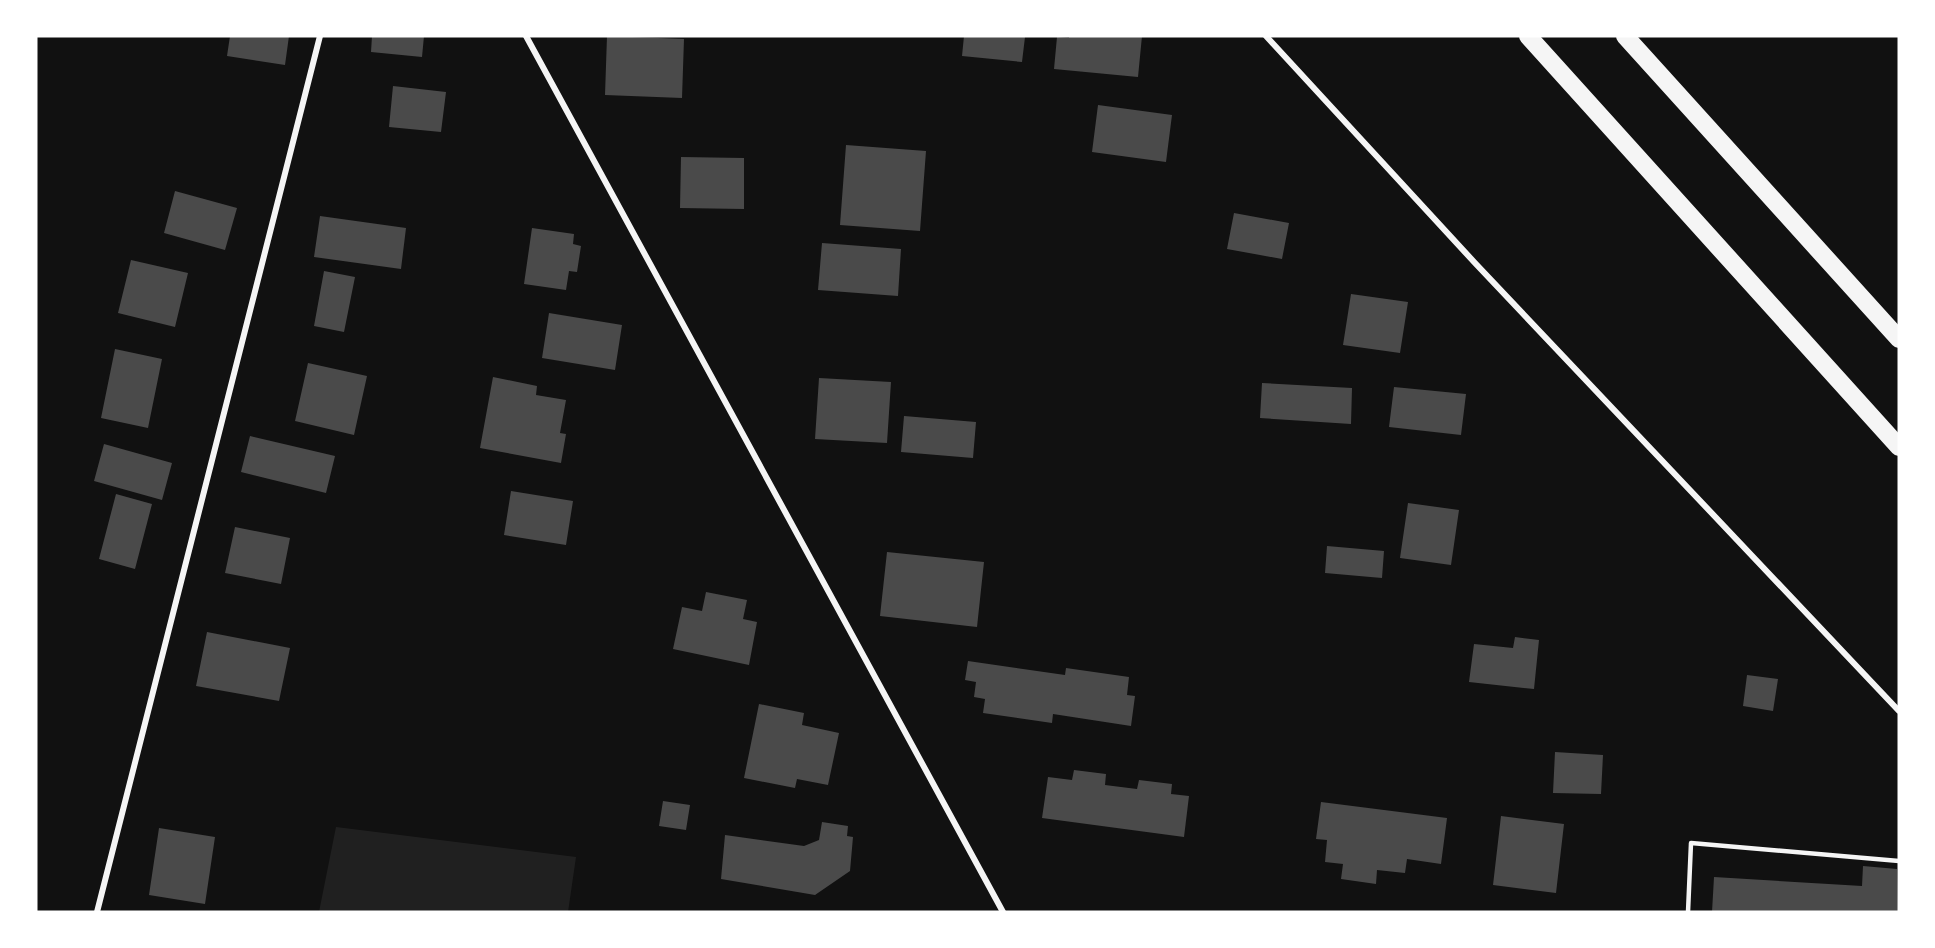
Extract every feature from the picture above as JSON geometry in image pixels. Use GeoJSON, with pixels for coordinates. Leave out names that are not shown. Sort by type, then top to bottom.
{"type":"FeatureCollection","features":[{"type":"Feature","properties":{"kind":"highway"},"geometry":{"type":"LineString","coordinates":[[1528,36],[1899,447]]}},
{"type":"Feature","properties":{"kind":"highway"},"geometry":{"type":"LineString","coordinates":[[1625,36],[1899,339]]}},
{"type":"Feature","properties":{"kind":"street"},"geometry":{"type":"LineString","coordinates":[[97,912],[320,36]]}},
{"type":"Feature","properties":{"kind":"street"},"geometry":{"type":"LineString","coordinates":[[526,36],[1003,912]]}},
{"type":"Feature","properties":{"kind":"street"},"geometry":{"type":"LineString","coordinates":[[1266,36],[1475,263],[1899,711]]}},
{"type":"Feature","properties":{"kind":"lane"},"geometry":{"type":"LineString","coordinates":[[1688,912],[1691,843],[1899,861]]}},
{"type":"Feature","properties":{"kind":"shaded area"},"geometry":{"type":"Polygon","coordinates":[[[336,827],[576,857],[568,912],[319,912],[336,827]]]}},
{"type":"Feature","properties":{"kind":"building"},"geometry":{"type":"Polygon","coordinates":[[[230,36],[289,36],[285,65],[227,56],[230,36]]]}},
{"type":"Feature","properties":{"kind":"building"},"geometry":{"type":"Polygon","coordinates":[[[372,36],[424,36],[422,57],[371,52],[372,36]]]}},
{"type":"Feature","properties":{"kind":"building"},"geometry":{"type":"Polygon","coordinates":[[[607,36],[684,39],[682,98],[605,95],[607,36]]]}},
{"type":"Feature","properties":{"kind":"building"},"geometry":{"type":"Polygon","coordinates":[[[964,36],[1025,37],[1022,62],[962,56],[964,36]]]}},
{"type":"Feature","properties":{"kind":"building"},"geometry":{"type":"Polygon","coordinates":[[[1069,36],[1142,36],[1138,77],[1054,69],[1057,37],[1069,38],[1069,36]]]}},
{"type":"Feature","properties":{"kind":"building"},"geometry":{"type":"Polygon","coordinates":[[[393,86],[446,92],[441,132],[389,127],[393,86]]]}},
{"type":"Feature","properties":{"kind":"building"},"geometry":{"type":"Polygon","coordinates":[[[1098,105],[1172,115],[1166,162],[1092,152],[1098,105]]]}},
{"type":"Feature","properties":{"kind":"building"},"geometry":{"type":"Polygon","coordinates":[[[846,145],[926,151],[920,231],[840,225],[846,145]]]}},
{"type":"Feature","properties":{"kind":"building"},"geometry":{"type":"Polygon","coordinates":[[[681,157],[744,158],[744,209],[680,208],[681,157]]]}},
{"type":"Feature","properties":{"kind":"building"},"geometry":{"type":"Polygon","coordinates":[[[175,191],[237,208],[225,250],[164,233],[175,191]]]}},
{"type":"Feature","properties":{"kind":"building"},"geometry":{"type":"Polygon","coordinates":[[[1234,213],[1289,223],[1282,259],[1227,249],[1234,213]]]}},
{"type":"Feature","properties":{"kind":"building"},"geometry":{"type":"Polygon","coordinates":[[[320,216],[406,228],[401,269],[314,257],[320,216]]]}},
{"type":"Feature","properties":{"kind":"building"},"geometry":{"type":"Polygon","coordinates":[[[532,228],[574,234],[573,244],[581,246],[577,272],[569,271],[566,290],[524,284],[532,228]]]}},
{"type":"Feature","properties":{"kind":"building"},"geometry":{"type":"Polygon","coordinates":[[[822,243],[901,249],[898,296],[818,290],[822,243]]]}},
{"type":"Feature","properties":{"kind":"building"},"geometry":{"type":"Polygon","coordinates":[[[131,260],[188,273],[175,327],[118,313],[131,260]]]}},
{"type":"Feature","properties":{"kind":"building"},"geometry":{"type":"Polygon","coordinates":[[[324,271],[355,277],[344,332],[314,326],[324,271]]]}},
{"type":"Feature","properties":{"kind":"building"},"geometry":{"type":"Polygon","coordinates":[[[1351,294],[1408,302],[1400,353],[1343,345],[1351,294]]]}},
{"type":"Feature","properties":{"kind":"building"},"geometry":{"type":"Polygon","coordinates":[[[549,313],[622,325],[615,370],[542,358],[549,313]]]}},
{"type":"Feature","properties":{"kind":"building"},"geometry":{"type":"Polygon","coordinates":[[[115,349],[162,359],[148,428],[101,418],[115,349]]]}},
{"type":"Feature","properties":{"kind":"building"},"geometry":{"type":"Polygon","coordinates":[[[308,363],[367,376],[354,435],[295,421],[308,363]]]}},
{"type":"Feature","properties":{"kind":"building"},"geometry":{"type":"Polygon","coordinates":[[[493,377],[537,386],[536,395],[566,400],[560,433],[566,434],[561,463],[480,448],[493,377]]]}},
{"type":"Feature","properties":{"kind":"building"},"geometry":{"type":"Polygon","coordinates":[[[819,378],[891,382],[887,443],[815,439],[819,378]]]}},
{"type":"Feature","properties":{"kind":"building"},"geometry":{"type":"Polygon","coordinates":[[[1262,383],[1352,388],[1351,424],[1260,418],[1262,383]]]}},
{"type":"Feature","properties":{"kind":"building"},"geometry":{"type":"Polygon","coordinates":[[[1394,387],[1466,394],[1461,435],[1389,427],[1394,387]]]}},
{"type":"Feature","properties":{"kind":"building"},"geometry":{"type":"Polygon","coordinates":[[[904,416],[976,422],[973,458],[901,452],[904,416]]]}},
{"type":"Feature","properties":{"kind":"building"},"geometry":{"type":"Polygon","coordinates":[[[250,436],[335,456],[326,493],[241,472],[250,436]]]}},
{"type":"Feature","properties":{"kind":"building"},"geometry":{"type":"Polygon","coordinates":[[[104,444],[172,463],[162,500],[94,481],[104,444]]]}},
{"type":"Feature","properties":{"kind":"building"},"geometry":{"type":"Polygon","coordinates":[[[511,491],[573,501],[566,545],[504,535],[511,491]]]}},
{"type":"Feature","properties":{"kind":"building"},"geometry":{"type":"Polygon","coordinates":[[[116,494],[152,504],[135,569],[99,559],[116,494]]]}},
{"type":"Feature","properties":{"kind":"building"},"geometry":{"type":"Polygon","coordinates":[[[1408,503],[1459,510],[1451,565],[1400,558],[1408,503]]]}},
{"type":"Feature","properties":{"kind":"building"},"geometry":{"type":"Polygon","coordinates":[[[235,527],[290,538],[281,584],[225,573],[235,527]]]}},
{"type":"Feature","properties":{"kind":"building"},"geometry":{"type":"Polygon","coordinates":[[[1327,546],[1384,551],[1382,578],[1325,573],[1327,546]]]}},
{"type":"Feature","properties":{"kind":"building"},"geometry":{"type":"Polygon","coordinates":[[[887,552],[984,562],[977,627],[880,616],[887,552]]]}},
{"type":"Feature","properties":{"kind":"building"},"geometry":{"type":"Polygon","coordinates":[[[706,592],[747,600],[743,619],[757,622],[749,665],[673,649],[682,607],[702,611],[706,592]]]}},
{"type":"Feature","properties":{"kind":"building"},"geometry":{"type":"Polygon","coordinates":[[[207,632],[290,648],[279,701],[196,686],[207,632]]]}},
{"type":"Feature","properties":{"kind":"building"},"geometry":{"type":"Polygon","coordinates":[[[1515,637],[1539,640],[1534,689],[1469,682],[1474,644],[1513,648],[1515,637]]]}},
{"type":"Feature","properties":{"kind":"building"},"geometry":{"type":"Polygon","coordinates":[[[968,661],[1065,675],[1066,668],[1129,677],[1127,695],[1135,696],[1131,726],[1053,714],[1052,723],[983,713],[985,699],[974,697],[976,682],[965,680],[968,661]]]}},
{"type":"Feature","properties":{"kind":"building"},"geometry":{"type":"Polygon","coordinates":[[[1747,675],[1778,679],[1773,711],[1743,706],[1747,675]]]}},
{"type":"Feature","properties":{"kind":"building"},"geometry":{"type":"Polygon","coordinates":[[[759,704],[804,713],[802,725],[839,733],[828,785],[797,779],[795,788],[744,778],[759,704]]]}},
{"type":"Feature","properties":{"kind":"building"},"geometry":{"type":"Polygon","coordinates":[[[1555,752],[1603,755],[1601,794],[1553,793],[1555,752]]]}},
{"type":"Feature","properties":{"kind":"building"},"geometry":{"type":"Polygon","coordinates":[[[1074,770],[1106,774],[1105,785],[1137,789],[1139,780],[1172,784],[1171,794],[1189,796],[1184,837],[1042,818],[1048,777],[1072,780],[1074,770]]]}},
{"type":"Feature","properties":{"kind":"building"},"geometry":{"type":"Polygon","coordinates":[[[663,801],[690,805],[686,830],[659,826],[663,801]]]}},
{"type":"Feature","properties":{"kind":"building"},"geometry":{"type":"Polygon","coordinates":[[[1321,802],[1447,818],[1441,864],[1407,859],[1405,873],[1377,870],[1376,884],[1341,879],[1343,864],[1325,862],[1327,840],[1316,839],[1321,802]]]}},
{"type":"Feature","properties":{"kind":"building"},"geometry":{"type":"Polygon","coordinates":[[[1501,816],[1564,824],[1556,893],[1493,885],[1501,816]]]}},
{"type":"Feature","properties":{"kind":"building"},"geometry":{"type":"Polygon","coordinates":[[[822,822],[848,826],[847,836],[853,837],[850,871],[815,895],[721,879],[725,835],[804,846],[819,840],[822,822]]]}},
{"type":"Feature","properties":{"kind":"building"},"geometry":{"type":"Polygon","coordinates":[[[159,828],[215,837],[205,904],[149,895],[159,828]]]}},
{"type":"Feature","properties":{"kind":"building"},"geometry":{"type":"Polygon","coordinates":[[[1863,866],[1897,869],[1898,912],[1712,912],[1714,877],[1862,886],[1863,866]]]}}]}
